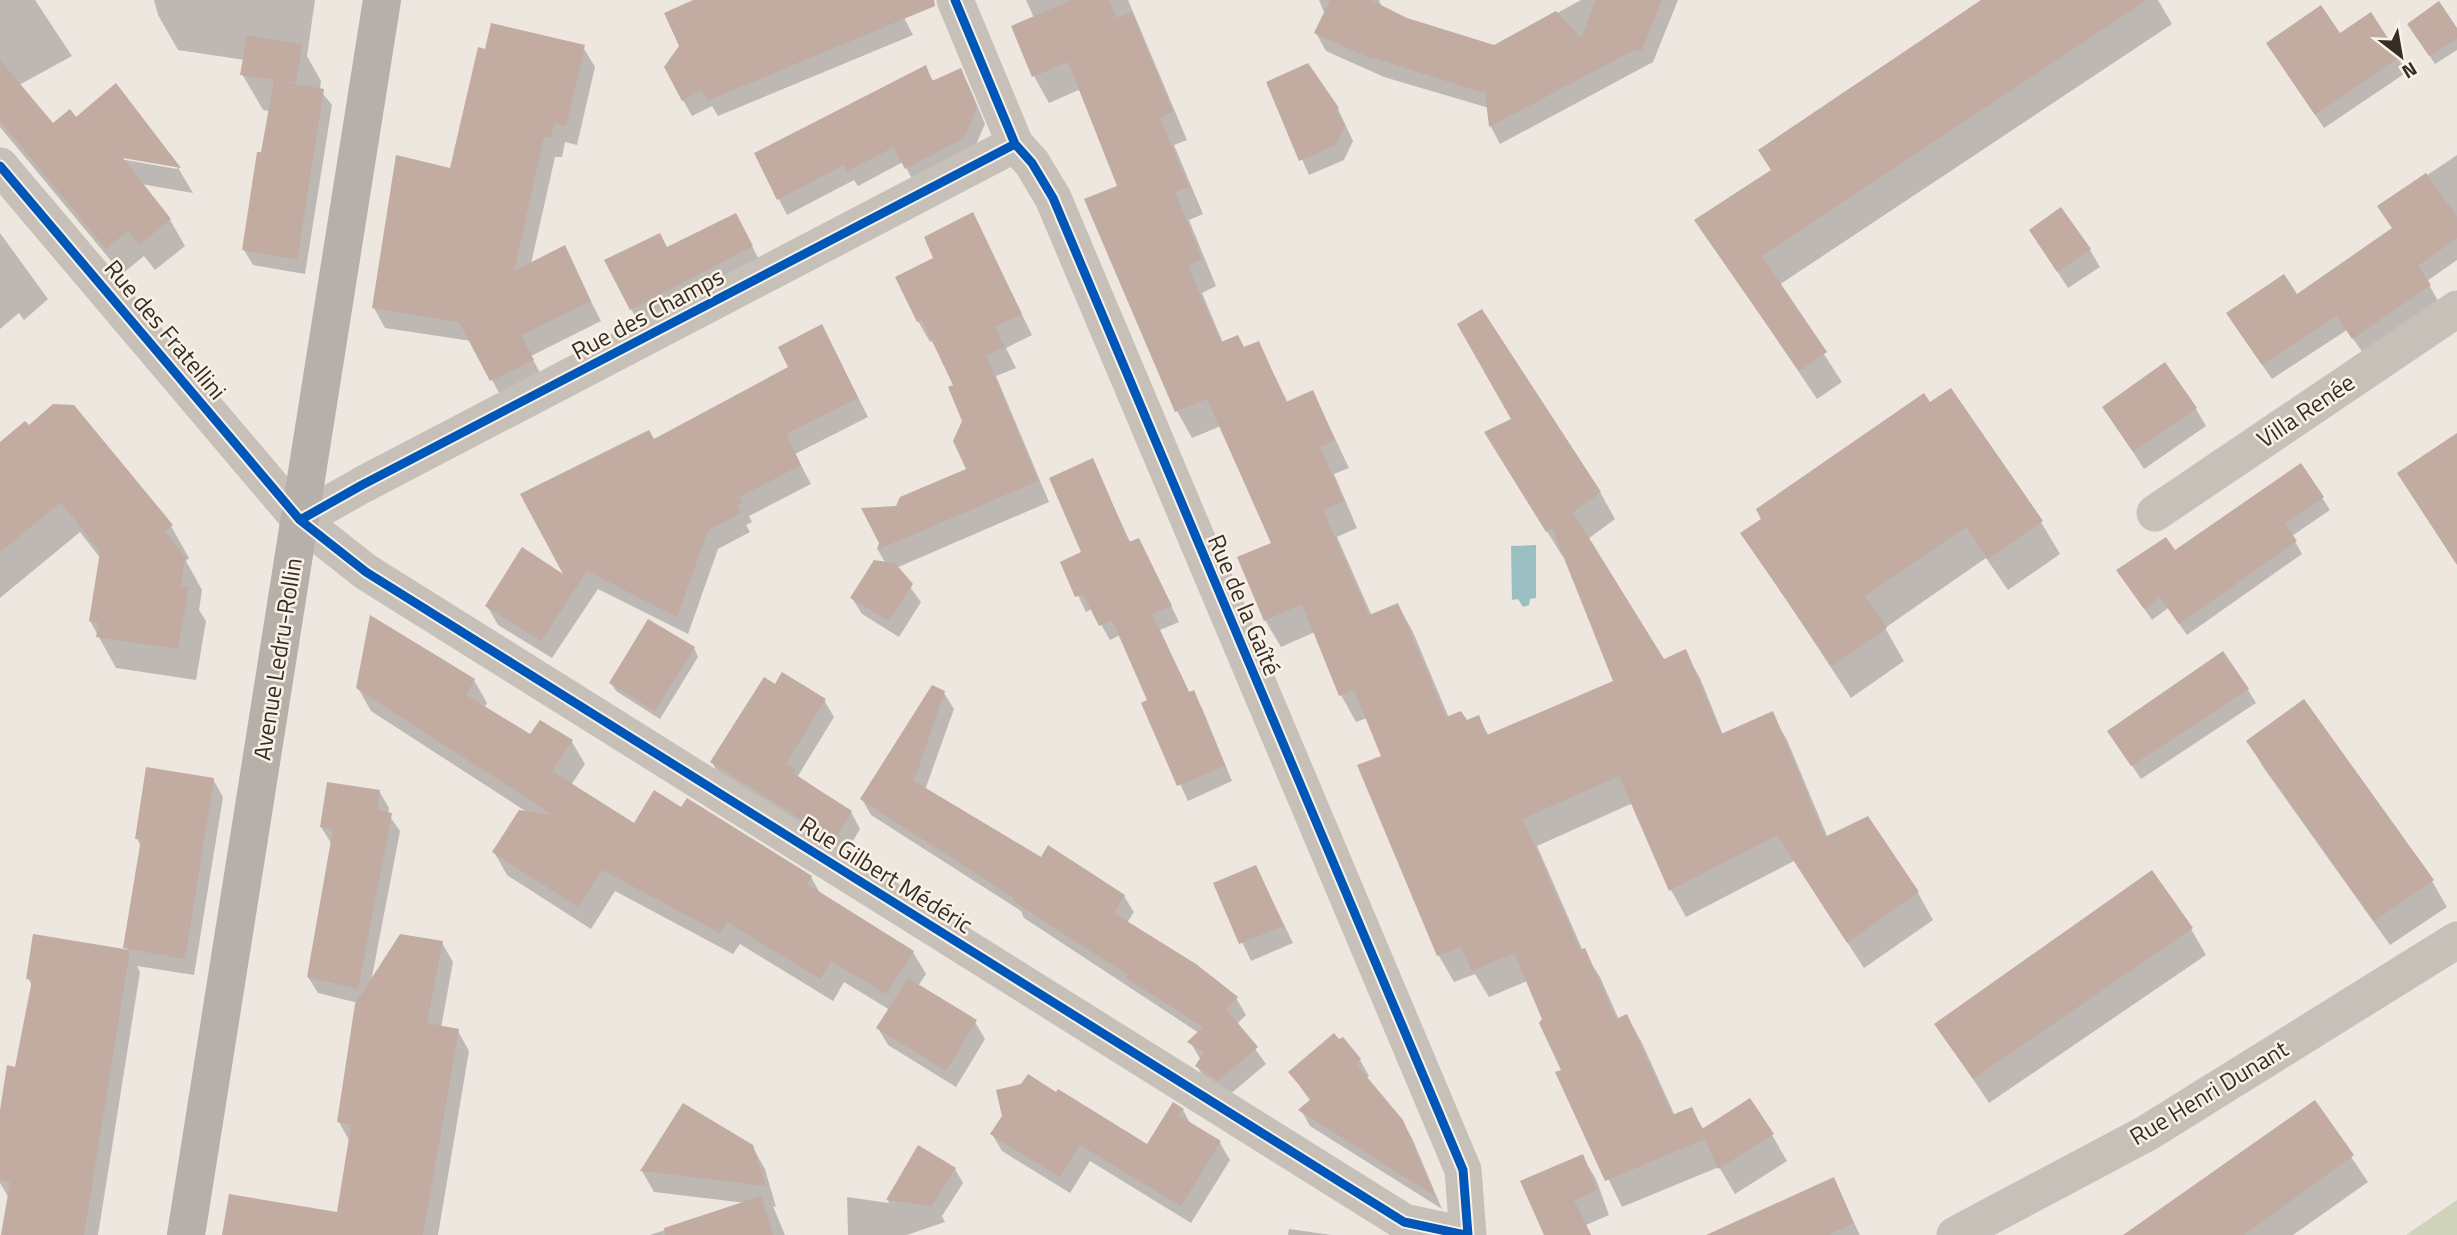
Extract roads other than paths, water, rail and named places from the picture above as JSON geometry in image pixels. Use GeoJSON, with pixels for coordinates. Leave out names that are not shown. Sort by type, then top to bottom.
{"type":"FeatureCollection","features":[{"type":"Feature","properties":{"kind":"street","name":"Avenue Ledru-Rollin"},"geometry":{"type":"LineString","coordinates":[[186,1235],[382,0]]}},
{"type":"Feature","properties":{"kind":"street","name":"Rue de la Gaîté"},"geometry":{"type":"LineString","coordinates":[[955,0],[1015,144],[1032,163],[1053,198],[1463,1170],[1467,1235]]}},
{"type":"Feature","properties":{"kind":"street","name":"Rue des Champs"},"geometry":{"type":"LineString","coordinates":[[300,520],[374,478],[1015,144]]}},
{"type":"Feature","properties":{"kind":"street","name":"Rue des Fratellini"},"geometry":{"type":"LineString","coordinates":[[0,166],[300,520]]}},
{"type":"Feature","properties":{"kind":"street","name":"Villa Renée"},"geometry":{"type":"LineString","coordinates":[[2155,513],[2457,309]]}},
{"type":"Feature","properties":{"kind":"street","name":"Rue Gilbert Médéric"},"geometry":{"type":"LineString","coordinates":[[300,520],[366,572],[1404,1222],[1467,1235]]}},
{"type":"Feature","properties":{"kind":"street","name":"Rue Henri Dunant"},"geometry":{"type":"LineString","coordinates":[[1955,1235],[2147,1133],[2457,940]]}},
{"type":"Feature","properties":{"kind":"water"},"geometry":{"type":"Polygon","coordinates":[[[1536,545],[1536,598],[1530,599],[1529,605],[1523,607],[1518,599],[1512,600],[1511,546],[1536,545]]]}}]}
